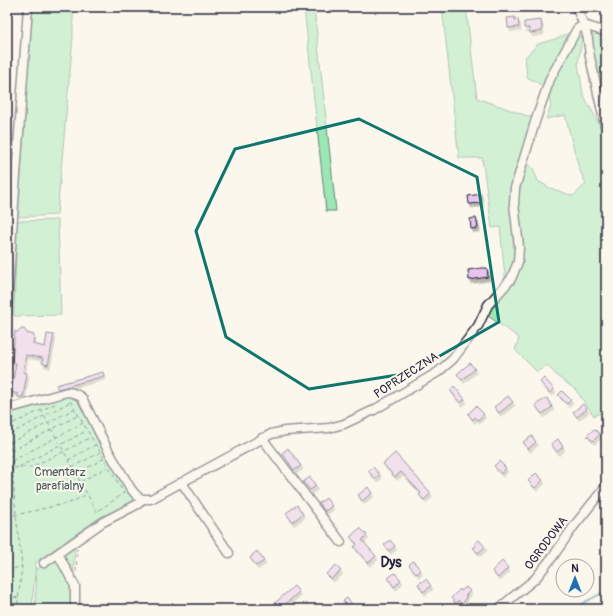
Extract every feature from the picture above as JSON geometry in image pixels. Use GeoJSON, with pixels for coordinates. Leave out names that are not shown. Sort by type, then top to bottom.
{"type":"FeatureCollection","features":[{"type":"Feature","properties":{"kind":"street"},"geometry":{"type":"LineString","coordinates":[[7,313],[12,217],[28,7]]}},
{"type":"Feature","properties":{"kind":"street"},"geometry":{"type":"LineString","coordinates":[[576,7],[584,25],[606,130]]}},
{"type":"Feature","properties":{"kind":"street"},"geometry":{"type":"LineString","coordinates":[[584,25],[606,32]]}},
{"type":"Feature","properties":{"kind":"street","name":"POPRZECZNA"},"geometry":{"type":"LineString","coordinates":[[44,563],[103,522],[138,504],[142,500],[151,499],[182,483],[262,438],[271,434],[285,431],[329,428],[344,424],[374,410],[438,372],[453,359],[464,347],[478,326],[488,305],[511,279],[518,262],[519,247],[514,204],[515,188],[550,79],[577,29],[584,25]]}},
{"type":"Feature","properties":{"kind":"street"},"geometry":{"type":"LineString","coordinates":[[7,409],[67,392],[78,394],[82,398],[108,450],[130,488],[142,500]]}},
{"type":"Feature","properties":{"kind":"street"},"geometry":{"type":"LineString","coordinates":[[262,438],[341,542]]}},
{"type":"Feature","properties":{"kind":"street"},"geometry":{"type":"LineString","coordinates":[[182,483],[230,553]]}},
{"type":"Feature","properties":{"kind":"street","name":"OGRODOWA"},"geometry":{"type":"LineString","coordinates":[[498,609],[535,579],[606,486]]}},
{"type":"Feature","properties":{"kind":"street"},"geometry":{"type":"LineString","coordinates":[[58,554],[75,586],[75,609]]}},
{"type":"Feature","properties":{"kind":"path"},"geometry":{"type":"LineString","coordinates":[[41,410],[97,512],[124,493],[68,398]]}},
{"type":"Feature","properties":{"kind":"path"},"geometry":{"type":"LineString","coordinates":[[7,606],[17,608],[22,566],[8,426],[61,401]]}},
{"type":"Feature","properties":{"kind":"path"},"geometry":{"type":"LineString","coordinates":[[9,434],[70,402]]}},
{"type":"Feature","properties":{"kind":"path"},"geometry":{"type":"LineString","coordinates":[[10,443],[74,409]]}},
{"type":"Feature","properties":{"kind":"path"},"geometry":{"type":"LineString","coordinates":[[10,451],[78,416]]}},
{"type":"Feature","properties":{"kind":"path"},"geometry":{"type":"LineString","coordinates":[[11,461],[83,423]]}},
{"type":"Feature","properties":{"kind":"path"},"geometry":{"type":"LineString","coordinates":[[17,467],[60,446],[87,430]]}},
{"type":"Feature","properties":{"kind":"path"},"geometry":{"type":"LineString","coordinates":[[7,468],[30,467],[91,437]]}},
{"type":"Feature","properties":{"kind":"path"},"geometry":{"type":"LineString","coordinates":[[68,460],[95,445]]}},
{"type":"Feature","properties":{"kind":"path"},"geometry":{"type":"LineString","coordinates":[[72,467],[100,452]]}},
{"type":"Feature","properties":{"kind":"path"},"geometry":{"type":"LineString","coordinates":[[76,474],[104,459]]}},
{"type":"Feature","properties":{"kind":"path"},"geometry":{"type":"LineString","coordinates":[[80,482],[108,466]]}},
{"type":"Feature","properties":{"kind":"path"},"geometry":{"type":"LineString","coordinates":[[7,516],[72,502],[87,494]]}},
{"type":"Feature","properties":{"kind":"path"},"geometry":{"type":"LineString","coordinates":[[76,573],[77,541]]}},
{"type":"Feature","properties":{"kind":"path"},"geometry":{"type":"LineString","coordinates":[[7,571],[22,566]]}},
{"type":"Feature","properties":{"kind":"path"},"geometry":{"type":"LineString","coordinates":[[7,596],[19,598]]}},
{"type":"Feature","properties":{"kind":"highlighted area"},"geometry":{"type":"Polygon","coordinates":[[[359,119],[477,177],[499,322],[410,373],[309,389],[226,337],[196,231],[235,149],[359,119]]]}},
{"type":"Feature","properties":{"kind":"green space"},"geometry":{"type":"Polygon","coordinates":[[[32,7],[73,7],[73,37],[57,215],[18,217],[32,7]]]}},
{"type":"Feature","properties":{"kind":"green space"},"geometry":{"type":"Polygon","coordinates":[[[304,7],[314,7],[336,211],[326,211],[304,7]]]}},
{"type":"Feature","properties":{"kind":"green space"},"geometry":{"type":"Polygon","coordinates":[[[442,7],[466,7],[477,98],[536,119],[524,160],[533,168],[538,181],[550,188],[573,196],[586,184],[579,169],[565,115],[546,119],[551,106],[547,88],[527,77],[525,57],[538,44],[558,38],[577,29],[582,40],[578,63],[583,94],[606,137],[606,391],[601,393],[606,401],[606,410],[594,416],[575,389],[558,377],[547,365],[537,372],[515,350],[519,338],[484,313],[506,286],[500,227],[492,228],[482,158],[459,158],[442,7]]]}},
{"type":"Feature","properties":{"kind":"green space"},"geometry":{"type":"Polygon","coordinates":[[[594,28],[606,32],[606,130],[588,39],[594,28]]]}},
{"type":"Feature","properties":{"kind":"green space"},"geometry":{"type":"Polygon","coordinates":[[[58,220],[61,315],[14,316],[17,221],[58,220]]]}},
{"type":"Feature","properties":{"kind":"green space","name":"Cmentarz parafialny"},"geometry":{"type":"Polygon","coordinates":[[[73,395],[76,396],[134,501],[99,518],[36,562],[32,606],[29,609],[7,609],[7,414],[73,395]]]}},
{"type":"Feature","properties":{"kind":"green space"},"geometry":{"type":"Polygon","coordinates":[[[75,546],[71,609],[32,609],[35,606],[37,569],[75,546]]]}},
{"type":"Feature","properties":{"kind":"building"},"geometry":{"type":"Polygon","coordinates":[[[515,17],[515,20],[518,19],[519,27],[508,28],[507,18],[515,17]]]}},
{"type":"Feature","properties":{"kind":"building"},"geometry":{"type":"Polygon","coordinates":[[[541,20],[542,31],[530,33],[529,28],[524,28],[524,22],[541,20]]]}},
{"type":"Feature","properties":{"kind":"building"},"geometry":{"type":"Polygon","coordinates":[[[481,194],[482,203],[469,204],[468,196],[481,194]]]}},
{"type":"Feature","properties":{"kind":"building"},"geometry":{"type":"Polygon","coordinates":[[[476,218],[478,228],[471,229],[470,219],[476,218]]]}},
{"type":"Feature","properties":{"kind":"building"},"geometry":{"type":"Polygon","coordinates":[[[487,268],[488,277],[469,280],[468,270],[487,268]]]}},
{"type":"Feature","properties":{"kind":"building"},"geometry":{"type":"Polygon","coordinates":[[[24,329],[27,333],[34,335],[33,344],[45,347],[47,334],[54,335],[48,365],[42,363],[43,358],[26,355],[23,372],[27,373],[23,397],[18,397],[18,394],[11,392],[16,363],[12,363],[15,331],[17,332],[24,329]]]}},
{"type":"Feature","properties":{"kind":"building"},"geometry":{"type":"Polygon","coordinates":[[[470,363],[475,369],[462,380],[457,374],[470,363]]]}},
{"type":"Feature","properties":{"kind":"building"},"geometry":{"type":"Polygon","coordinates":[[[103,372],[104,376],[58,389],[56,385],[103,372]]]}},
{"type":"Feature","properties":{"kind":"building"},"geometry":{"type":"Polygon","coordinates":[[[544,378],[554,389],[550,393],[540,382],[544,378]]]}},
{"type":"Feature","properties":{"kind":"building"},"geometry":{"type":"Polygon","coordinates":[[[454,386],[465,399],[460,403],[450,390],[454,386]]]}},
{"type":"Feature","properties":{"kind":"building"},"geometry":{"type":"Polygon","coordinates":[[[562,391],[571,400],[567,404],[558,395],[562,391]]]}},
{"type":"Feature","properties":{"kind":"building"},"geometry":{"type":"Polygon","coordinates":[[[508,396],[513,402],[499,413],[494,407],[508,396]]]}},
{"type":"Feature","properties":{"kind":"building"},"geometry":{"type":"Polygon","coordinates":[[[547,398],[552,407],[542,414],[535,405],[547,398]]]}},
{"type":"Feature","properties":{"kind":"building"},"geometry":{"type":"Polygon","coordinates":[[[583,404],[587,409],[577,417],[573,412],[583,404]]]}},
{"type":"Feature","properties":{"kind":"building"},"geometry":{"type":"Polygon","coordinates":[[[476,406],[484,414],[478,420],[475,417],[473,420],[468,414],[476,406]]]}},
{"type":"Feature","properties":{"kind":"building"},"geometry":{"type":"Polygon","coordinates":[[[594,429],[600,434],[593,441],[587,436],[594,429]]]}},
{"type":"Feature","properties":{"kind":"building"},"geometry":{"type":"Polygon","coordinates":[[[532,436],[536,442],[528,449],[523,442],[532,436]]]}},
{"type":"Feature","properties":{"kind":"building"},"geometry":{"type":"Polygon","coordinates":[[[558,439],[563,447],[557,452],[551,444],[558,439]]]}},
{"type":"Feature","properties":{"kind":"building"},"geometry":{"type":"Polygon","coordinates":[[[288,448],[301,466],[294,470],[282,453],[288,448]]]}},
{"type":"Feature","properties":{"kind":"building"},"geometry":{"type":"Polygon","coordinates":[[[395,453],[431,493],[424,500],[419,495],[421,493],[401,472],[395,477],[383,464],[395,453]]]}},
{"type":"Feature","properties":{"kind":"building"},"geometry":{"type":"Polygon","coordinates":[[[499,461],[506,468],[501,474],[494,466],[499,461]]]}},
{"type":"Feature","properties":{"kind":"building"},"geometry":{"type":"Polygon","coordinates":[[[373,467],[380,475],[375,479],[368,471],[373,467]]]}},
{"type":"Feature","properties":{"kind":"building"},"geometry":{"type":"Polygon","coordinates":[[[536,473],[543,480],[535,488],[528,481],[536,473]]]}},
{"type":"Feature","properties":{"kind":"building"},"geometry":{"type":"Polygon","coordinates":[[[310,477],[316,486],[310,490],[303,482],[310,477]]]}},
{"type":"Feature","properties":{"kind":"building"},"geometry":{"type":"Polygon","coordinates":[[[368,487],[372,493],[362,501],[358,495],[368,487]]]}},
{"type":"Feature","properties":{"kind":"building"},"geometry":{"type":"Polygon","coordinates":[[[326,498],[332,506],[325,511],[319,503],[326,498]]]}},
{"type":"Feature","properties":{"kind":"building"},"geometry":{"type":"Polygon","coordinates":[[[297,505],[303,514],[292,522],[286,513],[297,505]]]}},
{"type":"Feature","properties":{"kind":"building"},"geometry":{"type":"Polygon","coordinates":[[[360,528],[367,535],[362,540],[376,556],[368,563],[354,547],[357,544],[350,537],[360,528]]]}},
{"type":"Feature","properties":{"kind":"building"},"geometry":{"type":"Polygon","coordinates":[[[390,540],[395,546],[389,551],[384,545],[390,540]]]}},
{"type":"Feature","properties":{"kind":"building"},"geometry":{"type":"Polygon","coordinates":[[[479,540],[485,547],[478,553],[473,548],[476,546],[474,544],[479,540]]]}},
{"type":"Feature","properties":{"kind":"building"},"geometry":{"type":"Polygon","coordinates":[[[257,551],[264,561],[256,566],[250,558],[257,551]]]}},
{"type":"Feature","properties":{"kind":"building"},"geometry":{"type":"Polygon","coordinates":[[[413,561],[421,570],[417,574],[409,565],[413,561]]]}},
{"type":"Feature","properties":{"kind":"building"},"geometry":{"type":"Polygon","coordinates":[[[502,561],[508,568],[498,578],[492,571],[502,561]]]}},
{"type":"Feature","properties":{"kind":"building"},"geometry":{"type":"Polygon","coordinates":[[[336,565],[341,571],[331,579],[326,574],[336,565]]]}},
{"type":"Feature","properties":{"kind":"building"},"geometry":{"type":"Polygon","coordinates":[[[395,573],[401,580],[394,587],[388,578],[395,573]]]}},
{"type":"Feature","properties":{"kind":"building"},"geometry":{"type":"Polygon","coordinates":[[[426,579],[431,586],[423,592],[418,584],[426,579]]]}},
{"type":"Feature","properties":{"kind":"building"},"geometry":{"type":"Polygon","coordinates":[[[294,586],[299,592],[280,609],[268,609],[294,586]]]}},
{"type":"Feature","properties":{"kind":"building"},"geometry":{"type":"Polygon","coordinates":[[[466,587],[470,591],[466,595],[465,600],[462,604],[458,600],[456,603],[451,598],[460,589],[461,591],[466,587]]]}},
{"type":"Feature","properties":{"kind":"building"},"geometry":{"type":"Polygon","coordinates":[[[347,598],[356,609],[350,609],[343,601],[347,598]]]}},
{"type":"Feature","properties":{"kind":"waterway"},"geometry":{"type":"LineString","coordinates":[[574,609],[606,591]]}},
{"type":"Feature","properties":{"kind":"district","name":"Dys"},"geometry":{"type":"Point","coordinates":[391,562]}}]}
